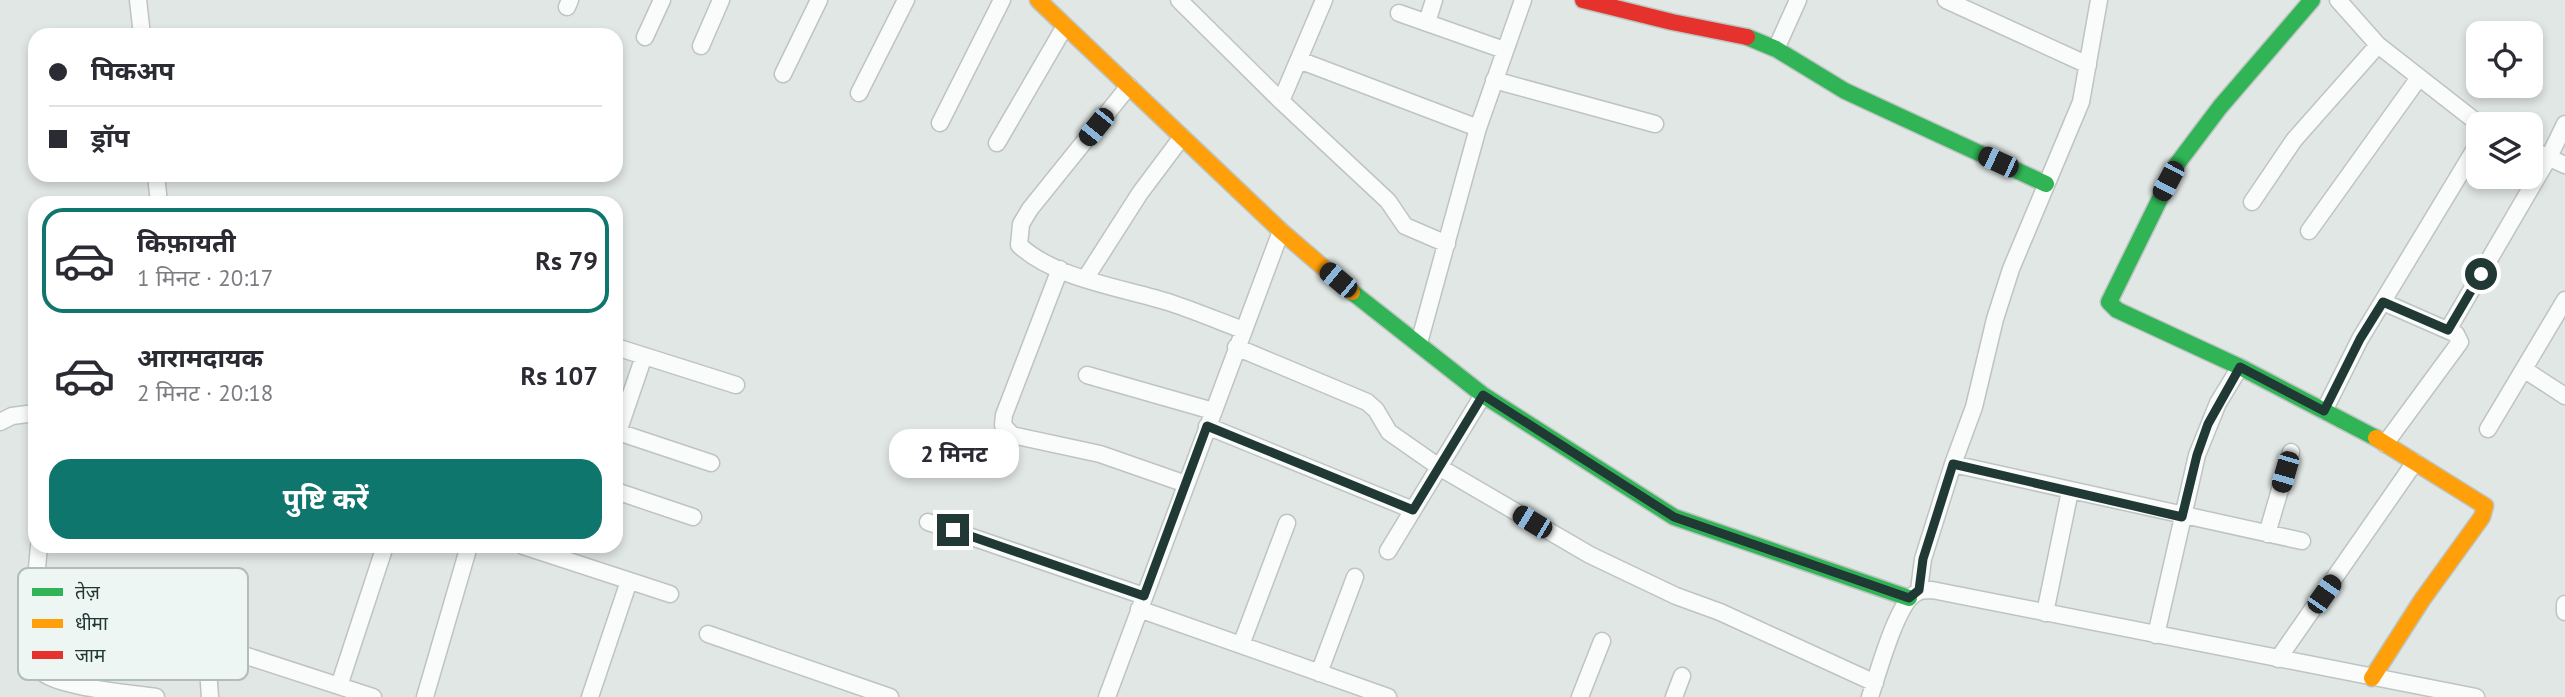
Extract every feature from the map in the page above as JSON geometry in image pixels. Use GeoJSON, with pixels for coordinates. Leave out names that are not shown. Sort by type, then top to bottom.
{"type":"FeatureCollection","features":[{"type":"Feature","properties":{"kind":"street"},"geometry":{"type":"LineString","coordinates":[[138,0],[141,28]]}},
{"type":"Feature","properties":{"kind":"street"},"geometry":{"type":"LineString","coordinates":[[645,37],[662,0]]}},
{"type":"Feature","properties":{"kind":"street"},"geometry":{"type":"LineString","coordinates":[[701,46],[721,0]]}},
{"type":"Feature","properties":{"kind":"street"},"geometry":{"type":"LineString","coordinates":[[783,74],[818,0]]}},
{"type":"Feature","properties":{"kind":"street"},"geometry":{"type":"LineString","coordinates":[[859,93],[906,0]]}},
{"type":"Feature","properties":{"kind":"street"},"geometry":{"type":"LineString","coordinates":[[940,123],[1002,0]]}},
{"type":"Feature","properties":{"kind":"street"},"geometry":{"type":"LineString","coordinates":[[1038,0],[1281,231],[1357,296],[1483,395],[1674,517],[1914,594],[1932,590],[2476,697]]}},
{"type":"Feature","properties":{"kind":"street"},"geometry":{"type":"LineString","coordinates":[[1179,0],[1388,201],[1405,226],[1447,244]]}},
{"type":"Feature","properties":{"kind":"street"},"geometry":{"type":"LineString","coordinates":[[1281,101],[1324,0]]}},
{"type":"Feature","properties":{"kind":"street"},"geometry":{"type":"LineString","coordinates":[[1427,22],[1434,0]]}},
{"type":"Feature","properties":{"kind":"street"},"geometry":{"type":"LineString","coordinates":[[1419,343],[1478,128],[1523,0]]}},
{"type":"Feature","properties":{"kind":"street"},"geometry":{"type":"LineString","coordinates":[[1583,0],[1672,22],[1726,31],[1776,49],[1845,91],[2046,184]]}},
{"type":"Feature","properties":{"kind":"street"},"geometry":{"type":"LineString","coordinates":[[1776,49],[1798,0]]}},
{"type":"Feature","properties":{"kind":"street"},"geometry":{"type":"LineString","coordinates":[[1237,346],[1367,402],[1376,410],[1389,432],[1439,467],[1610,565],[1676,596],[1770,634],[1872,690],[1900,614],[1914,594],[1953,464],[1974,407],[1994,320],[2011,269],[2081,102],[2099,0]]}},
{"type":"Feature","properties":{"kind":"street"},"geometry":{"type":"LineString","coordinates":[[2312,0],[2220,107],[2177,164],[2110,297],[2111,307],[2116,310],[2240,367],[2324,411],[2385,444],[2482,503],[2485,511],[2422,600],[2372,678]]}},
{"type":"Feature","properties":{"kind":"street"},"geometry":{"type":"LineString","coordinates":[[2338,0],[2378,45],[2466,114]]}},
{"type":"Feature","properties":{"kind":"street"},"geometry":{"type":"LineString","coordinates":[[1957,2],[2088,65]]}},
{"type":"Feature","properties":{"kind":"street"},"geometry":{"type":"LineString","coordinates":[[1399,13],[1504,50]]}},
{"type":"Feature","properties":{"kind":"street"},"geometry":{"type":"LineString","coordinates":[[997,143],[1065,26]]}},
{"type":"Feature","properties":{"kind":"street"},"geometry":{"type":"LineString","coordinates":[[2252,202],[2294,141],[2378,45]]}},
{"type":"Feature","properties":{"kind":"street"},"geometry":{"type":"LineString","coordinates":[[1299,60],[1478,128]]}},
{"type":"Feature","properties":{"kind":"street"},"geometry":{"type":"LineString","coordinates":[[2309,231],[2418,79]]}},
{"type":"Feature","properties":{"kind":"street"},"geometry":{"type":"LineString","coordinates":[[1494,80],[1655,124]]}},
{"type":"Feature","properties":{"kind":"street"},"geometry":{"type":"LineString","coordinates":[[1129,86],[1030,209],[1021,224],[1018,244],[1027,253],[1085,279],[1170,303],[1243,330]]}},
{"type":"Feature","properties":{"kind":"street"},"geometry":{"type":"LineString","coordinates":[[2448,330],[2549,158],[2565,124]]}},
{"type":"Feature","properties":{"kind":"street"},"geometry":{"type":"LineString","coordinates":[[1085,279],[1140,194],[1182,137]]}},
{"type":"Feature","properties":{"kind":"street"},"geometry":{"type":"LineString","coordinates":[[2543,155],[2565,165]]}},
{"type":"Feature","properties":{"kind":"street"},"geometry":{"type":"LineString","coordinates":[[2324,411],[2360,339],[2466,164]]}},
{"type":"Feature","properties":{"kind":"street"},"geometry":{"type":"LineString","coordinates":[[1107,697],[1281,231]]}},
{"type":"Feature","properties":{"kind":"street"},"geometry":{"type":"LineString","coordinates":[[1060,269],[1004,415],[1003,425],[1012,435],[1100,454],[1186,484]]}},
{"type":"Feature","properties":{"kind":"street"},"geometry":{"type":"LineString","coordinates":[[2488,429],[2565,300]]}},
{"type":"Feature","properties":{"kind":"street"},"geometry":{"type":"LineString","coordinates":[[2383,302],[2460,337],[2458,346],[2385,444]]}},
{"type":"Feature","properties":{"kind":"street"},"geometry":{"type":"LineString","coordinates":[[623,349],[736,385]]}},
{"type":"Feature","properties":{"kind":"street"},"geometry":{"type":"LineString","coordinates":[[623,415],[644,356]]}},
{"type":"Feature","properties":{"kind":"street"},"geometry":{"type":"LineString","coordinates":[[2156,635],[2197,455],[2208,424],[2240,367]]}},
{"type":"Feature","properties":{"kind":"street"},"geometry":{"type":"LineString","coordinates":[[2525,370],[2565,396]]}},
{"type":"Feature","properties":{"kind":"street"},"geometry":{"type":"LineString","coordinates":[[1087,375],[1210,419],[1413,510]]}},
{"type":"Feature","properties":{"kind":"street"},"geometry":{"type":"LineString","coordinates":[[1388,551],[1483,395]]}},
{"type":"Feature","properties":{"kind":"street"},"geometry":{"type":"LineString","coordinates":[[0,422],[12,416],[28,414]]}},
{"type":"Feature","properties":{"kind":"street"},"geometry":{"type":"LineString","coordinates":[[623,431],[711,463]]}},
{"type":"Feature","properties":{"kind":"street"},"geometry":{"type":"LineString","coordinates":[[2267,534],[2291,452]]}},
{"type":"Feature","properties":{"kind":"street"},"geometry":{"type":"LineString","coordinates":[[2278,660],[2415,462]]}},
{"type":"Feature","properties":{"kind":"street"},"geometry":{"type":"LineString","coordinates":[[1953,464],[2182,517],[2302,541]]}},
{"type":"Feature","properties":{"kind":"street"},"geometry":{"type":"LineString","coordinates":[[2045,612],[2070,491]]}},
{"type":"Feature","properties":{"kind":"street"},"geometry":{"type":"LineString","coordinates":[[623,493],[693,517]]}},
{"type":"Feature","properties":{"kind":"street"},"geometry":{"type":"LineString","coordinates":[[928,522],[1142,603],[1241,645],[1388,697]]}},
{"type":"Feature","properties":{"kind":"street"},"geometry":{"type":"LineString","coordinates":[[1241,645],[1287,523]]}},
{"type":"Feature","properties":{"kind":"street"},"geometry":{"type":"LineString","coordinates":[[339,686],[383,553]]}},
{"type":"Feature","properties":{"kind":"street"},"geometry":{"type":"LineString","coordinates":[[425,697],[467,553]]}},
{"type":"Feature","properties":{"kind":"street"},"geometry":{"type":"LineString","coordinates":[[544,553],[670,594]]}},
{"type":"Feature","properties":{"kind":"street"},"geometry":{"type":"LineString","coordinates":[[1319,673],[1355,577]]}},
{"type":"Feature","properties":{"kind":"street"},"geometry":{"type":"LineString","coordinates":[[590,697],[629,581]]}},
{"type":"Feature","properties":{"kind":"street"},"geometry":{"type":"LineString","coordinates":[[2565,604],[2565,612]]}},
{"type":"Feature","properties":{"kind":"street"},"geometry":{"type":"LineString","coordinates":[[708,634],[890,697]]}},
{"type":"Feature","properties":{"kind":"street"},"geometry":{"type":"LineString","coordinates":[[1580,697],[1602,641]]}},
{"type":"Feature","properties":{"kind":"street"},"geometry":{"type":"LineString","coordinates":[[248,656],[373,697]]}},
{"type":"Feature","properties":{"kind":"street"},"geometry":{"type":"LineString","coordinates":[[1674,697],[1682,676]]}},
{"type":"Feature","properties":{"kind":"street"},"geometry":{"type":"LineString","coordinates":[[56,680],[156,697]]}},
{"type":"Feature","properties":{"kind":"traffic: fast"},"geometry":{"type":"LineString","coordinates":[[2312,0],[2220,107],[2177,164],[2109,302],[2117,310],[2240,367],[2376,438]]}},
{"type":"Feature","properties":{"kind":"traffic: fast"},"geometry":{"type":"LineString","coordinates":[[1747,37],[1776,49],[1845,91],[2046,184]]}},
{"type":"Feature","properties":{"kind":"traffic: fast"},"geometry":{"type":"LineString","coordinates":[[1352,292],[1483,395],[1674,517],[1909,598]]}},
{"type":"Feature","properties":{"kind":"traffic: slow"},"geometry":{"type":"LineString","coordinates":[[1038,0],[1281,231],[1352,292]]}},
{"type":"Feature","properties":{"kind":"traffic: slow"},"geometry":{"type":"LineString","coordinates":[[2372,678],[2422,600],[2482,517],[2485,506],[2376,438]]}},
{"type":"Feature","properties":{"kind":"traffic: jam"},"geometry":{"type":"LineString","coordinates":[[1583,0],[1747,37]]}},
{"type":"Feature","properties":{"kind":"route"},"geometry":{"type":"LineString","coordinates":[[953,530],[1144,596],[1207,426],[1413,510],[1483,395],[1674,517],[1909,598],[1919,590],[1923,559],[1953,464],[2182,517],[2197,455],[2208,424],[2240,367],[2324,411],[2360,339],[2383,302],[2448,330],[2481,274]]}}]}
